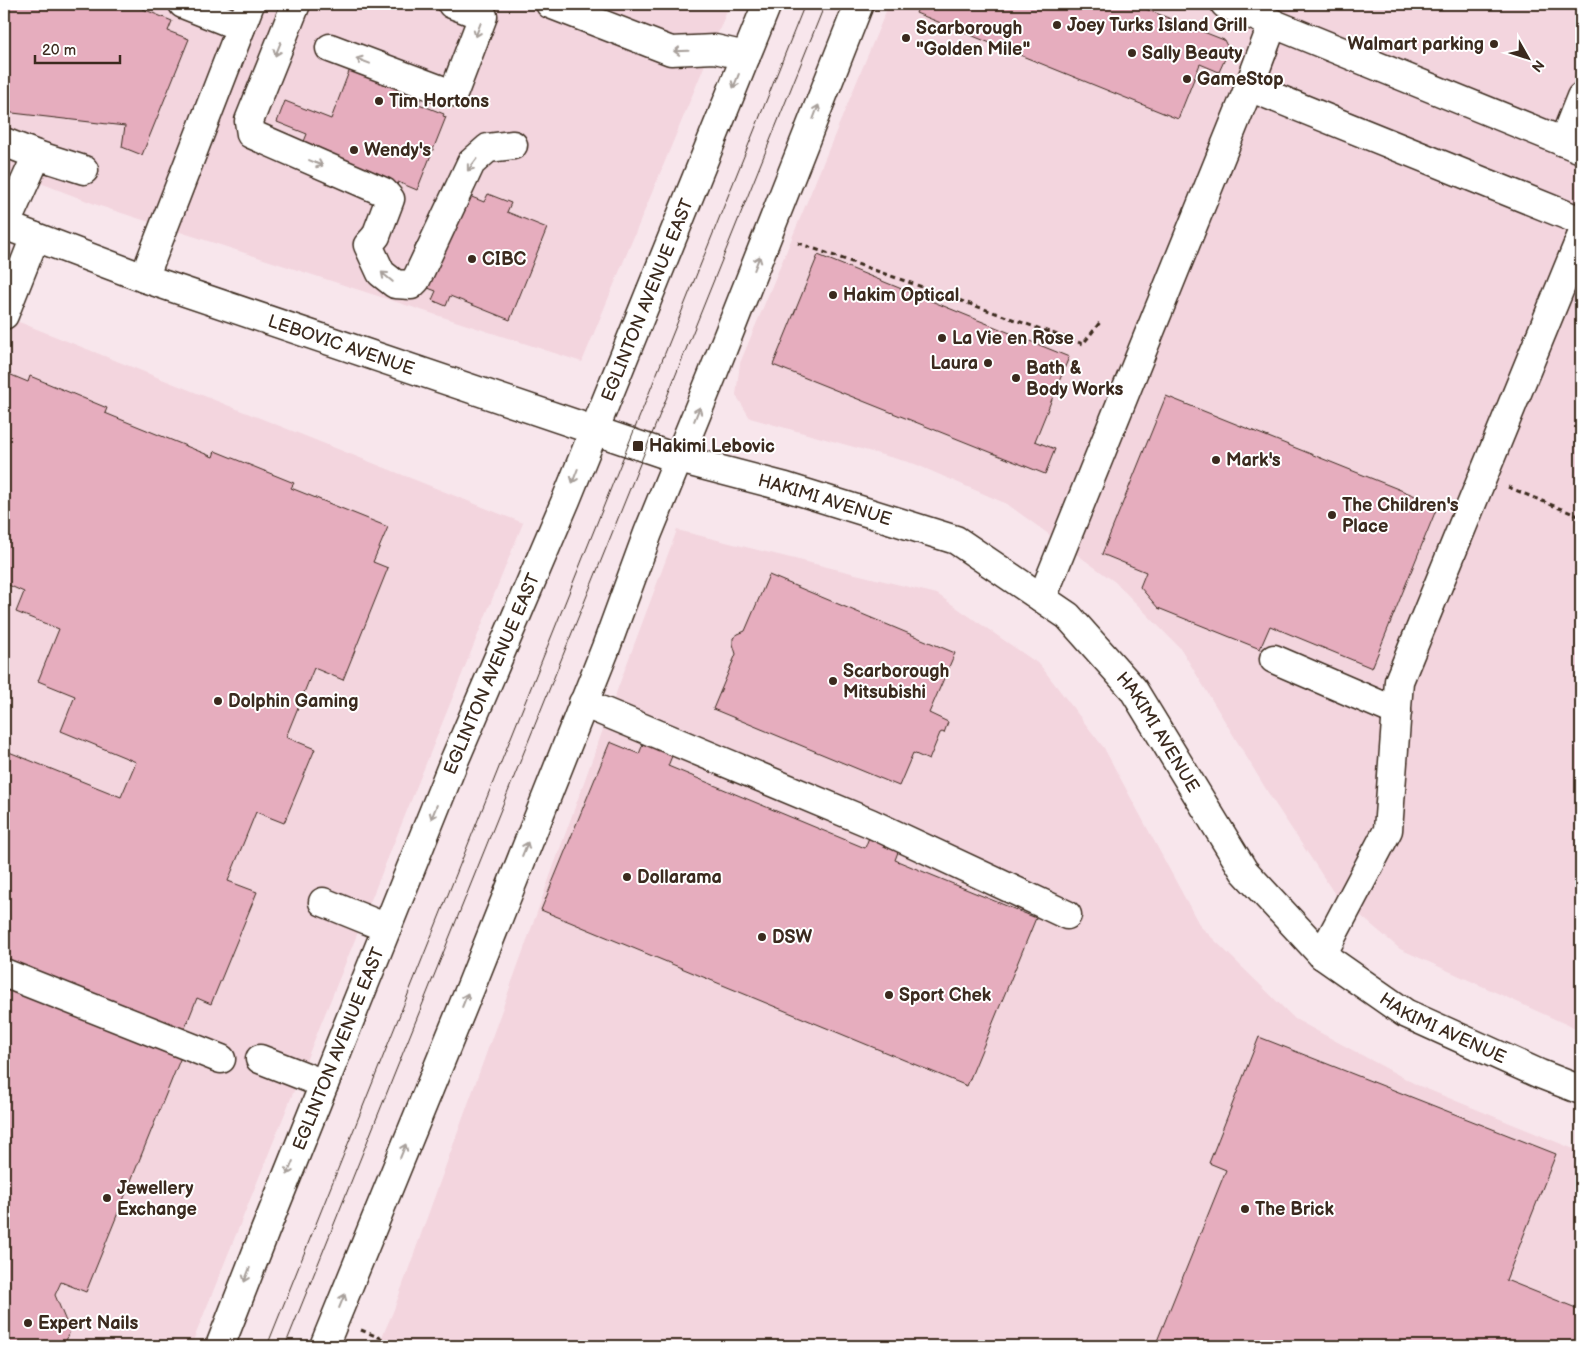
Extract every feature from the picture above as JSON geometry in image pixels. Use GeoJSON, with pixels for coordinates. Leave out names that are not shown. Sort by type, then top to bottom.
{"type":"FeatureCollection","features":[{"type":"Feature","properties":{"kind":"main road"},"geometry":{"type":"LineString","coordinates":[[144,278],[246,16],[182,4]]}},
{"type":"Feature","properties":{"kind":"main road"},"geometry":{"type":"LineString","coordinates":[[296,4],[249,121],[251,134],[384,192],[390,199],[376,236],[368,245],[381,273],[395,284],[411,285],[416,280],[470,163],[488,148],[513,145]]}},
{"type":"Feature","properties":{"kind":"main road"},"geometry":{"type":"LineString","coordinates":[[330,48],[444,91],[454,92],[483,16],[452,4]]}},
{"type":"Feature","properties":{"kind":"main road","name":"EGLINTON AVENUE EAST"},"geometry":{"type":"LineString","coordinates":[[220,1346],[264,1231],[452,766],[566,500],[767,4]]}},
{"type":"Feature","properties":{"kind":"main road"},"geometry":{"type":"LineString","coordinates":[[324,1346],[472,984],[648,534],[859,4]]}},
{"type":"Feature","properties":{"kind":"main road"},"geometry":{"type":"LineString","coordinates":[[1225,4],[1572,146],[1581,97]]}},
{"type":"Feature","properties":{"kind":"main road"},"geometry":{"type":"LineString","coordinates":[[559,7],[671,51],[715,49],[746,56]]}},
{"type":"Feature","properties":{"kind":"main road"},"geometry":{"type":"LineString","coordinates":[[1042,598],[1249,87],[1273,23]]}},
{"type":"Feature","properties":{"kind":"main road"},"geometry":{"type":"LineString","coordinates":[[1249,87],[1581,221]]}},
{"type":"Feature","properties":{"kind":"main road"},"geometry":{"type":"LineString","coordinates":[[4,142],[84,170]]}},
{"type":"Feature","properties":{"kind":"main road"},"geometry":{"type":"LineString","coordinates":[[4,225],[37,154]]}},
{"type":"Feature","properties":{"kind":"main road","name":"LEBOVIC AVENUE"},"geometry":{"type":"LineString","coordinates":[[4,225],[144,278],[679,459]]}},
{"type":"Feature","properties":{"kind":"main road"},"geometry":{"type":"LineString","coordinates":[[4,315],[36,237]]}},
{"type":"Feature","properties":{"kind":"main road"},"geometry":{"type":"LineString","coordinates":[[1322,955],[1388,830],[1399,681],[1581,237]]}},
{"type":"Feature","properties":{"kind":"main road","name":"HAKIMI AVENUE"},"geometry":{"type":"LineString","coordinates":[[679,459],[786,487],[956,540],[1068,616],[1133,689],[1244,871],[1322,955],[1405,1013],[1540,1074],[1581,1090]]}},
{"type":"Feature","properties":{"kind":"main road"},"geometry":{"type":"LineString","coordinates":[[1274,659],[1397,712]]}},
{"type":"Feature","properties":{"kind":"main road"},"geometry":{"type":"LineString","coordinates":[[583,703],[870,823],[1067,916]]}},
{"type":"Feature","properties":{"kind":"main road"},"geometry":{"type":"LineString","coordinates":[[324,902],[387,928]]}},
{"type":"Feature","properties":{"kind":"main road"},"geometry":{"type":"LineString","coordinates":[[4,973],[222,1059]]}},
{"type":"Feature","properties":{"kind":"main road"},"geometry":{"type":"LineString","coordinates":[[260,1059],[324,1084]]}},
{"type":"Feature","properties":{"kind":"path"},"geometry":{"type":"LineString","coordinates":[[798,243],[1083,344],[1101,322]]}},
{"type":"Feature","properties":{"kind":"path"},"geometry":{"type":"LineString","coordinates":[[1482,480],[1505,485],[1581,517]]}},
{"type":"Feature","properties":{"kind":"path"},"geometry":{"type":"LineString","coordinates":[[361,1330],[400,1346]]}},
{"type":"Feature","properties":{"kind":"shaded area"},"geometry":{"type":"Polygon","coordinates":[[[4,4],[730,4],[582,362],[100,206],[4,169],[4,4]]]}},
{"type":"Feature","properties":{"kind":"shaded area"},"geometry":{"type":"Polygon","coordinates":[[[889,4],[1581,4],[1581,1031],[1400,949],[1334,893],[1272,799],[1181,649],[1115,582],[1007,504],[915,464],[750,418],[736,395],[740,363],[889,4]]]}},
{"type":"Feature","properties":{"kind":"shaded area"},"geometry":{"type":"Polygon","coordinates":[[[4,316],[523,523],[191,1346],[4,1346],[4,316]]]}},
{"type":"Feature","properties":{"kind":"shaded area"},"geometry":{"type":"Polygon","coordinates":[[[677,530],[937,594],[1040,665],[1104,748],[1200,926],[1295,1019],[1417,1085],[1581,1152],[1581,1346],[378,1346],[393,1312],[619,685],[677,530]]]}},
{"type":"Feature","properties":{"kind":"building"},"geometry":{"type":"Polygon","coordinates":[[[4,4],[102,4],[114,8],[115,4],[131,4],[172,21],[168,31],[189,39],[142,155],[122,147],[125,126],[4,112],[4,4]]]}},
{"type":"Feature","properties":{"kind":"building"},"geometry":{"type":"Polygon","coordinates":[[[920,4],[1133,4],[1224,40],[1229,50],[1219,72],[1200,64],[1178,119],[916,13],[920,4]]]}},
{"type":"Feature","properties":{"kind":"building"},"geometry":{"type":"Polygon","coordinates":[[[350,69],[421,97],[419,104],[444,114],[443,116],[446,117],[417,190],[398,182],[396,188],[303,144],[307,134],[277,122],[285,101],[331,119],[350,69]]]}},
{"type":"Feature","properties":{"kind":"building","name":"CIBC"},"geometry":{"type":"Polygon","coordinates":[[[457,191],[484,202],[488,194],[511,203],[507,212],[547,228],[510,320],[450,296],[446,306],[432,300],[436,291],[420,285],[424,276],[406,269],[417,242],[434,249],[457,191]]]}},
{"type":"Feature","properties":{"kind":"building"},"geometry":{"type":"Polygon","coordinates":[[[818,255],[1069,357],[1035,441],[1055,449],[1045,474],[773,365],[818,255]]]}},
{"type":"Feature","properties":{"kind":"building"},"geometry":{"type":"Polygon","coordinates":[[[4,372],[28,382],[30,376],[107,408],[105,413],[213,457],[215,451],[294,483],[291,488],[388,527],[373,562],[388,568],[343,680],[314,668],[286,737],[315,749],[284,823],[256,812],[228,881],[257,892],[211,1004],[197,998],[183,1033],[4,961],[4,750],[121,797],[136,762],[61,731],[75,696],[38,681],[59,629],[16,612],[24,592],[4,583],[4,372]]]}},
{"type":"Feature","properties":{"kind":"building"},"geometry":{"type":"Polygon","coordinates":[[[1166,396],[1438,505],[1372,668],[1270,626],[1260,649],[1158,608],[1140,587],[1146,572],[1102,554],[1166,396]]]}},
{"type":"Feature","properties":{"kind":"building","name":"Scarborough Mitsubishi"},"geometry":{"type":"Polygon","coordinates":[[[769,575],[955,653],[929,713],[948,722],[944,733],[940,733],[929,760],[913,753],[899,786],[713,709],[736,654],[733,638],[745,631],[769,575]]]}},
{"type":"Feature","properties":{"kind":"building"},"geometry":{"type":"Polygon","coordinates":[[[645,739],[674,751],[668,766],[865,848],[871,832],[901,844],[895,860],[1036,918],[967,1086],[541,910],[610,742],[639,754],[645,739]]]}},
{"type":"Feature","properties":{"kind":"building"},"geometry":{"type":"Polygon","coordinates":[[[4,983],[181,1057],[86,1292],[61,1282],[55,1295],[70,1331],[64,1346],[4,1346],[4,983]]]}},
{"type":"Feature","properties":{"kind":"building"},"geometry":{"type":"Polygon","coordinates":[[[1259,1037],[1556,1154],[1506,1280],[1581,1310],[1581,1346],[1155,1346],[1226,1170],[1209,1163],[1259,1037]]]}},
{"type":"Feature","properties":{"kind":"tram line"},"geometry":{"type":"LineString","coordinates":[[267,1346],[805,4]]}},
{"type":"Feature","properties":{"kind":"tram line"},"geometry":{"type":"LineString","coordinates":[[285,1346],[825,4]]}},
{"type":"Feature","properties":{"kind":"place","name":"Joey Turks Island Grill"},"geometry":{"type":"Point","coordinates":[1057,25]}},
{"type":"Feature","properties":{"kind":"place","name":"Scarborough \"Golden Mile\""},"geometry":{"type":"Point","coordinates":[906,38]}},
{"type":"Feature","properties":{"kind":"place","name":"Walmart parking"},"geometry":{"type":"Point","coordinates":[1494,44]}},
{"type":"Feature","properties":{"kind":"place","name":"Sally Beauty"},"geometry":{"type":"Point","coordinates":[1132,53]}},
{"type":"Feature","properties":{"kind":"place","name":"GameStop"},"geometry":{"type":"Point","coordinates":[1187,79]}},
{"type":"Feature","properties":{"kind":"place","name":"Tim Hortons"},"geometry":{"type":"Point","coordinates":[379,101]}},
{"type":"Feature","properties":{"kind":"place","name":"Wendy's"},"geometry":{"type":"Point","coordinates":[354,150]}},
{"type":"Feature","properties":{"kind":"place","name":"CIBC"},"geometry":{"type":"Point","coordinates":[472,259]}},
{"type":"Feature","properties":{"kind":"place","name":"Hakim Optical"},"geometry":{"type":"Point","coordinates":[833,295]}},
{"type":"Feature","properties":{"kind":"place","name":"La Vie en Rose"},"geometry":{"type":"Point","coordinates":[942,338]}},
{"type":"Feature","properties":{"kind":"place","name":"Laura"},"geometry":{"type":"Point","coordinates":[988,363]}},
{"type":"Feature","properties":{"kind":"place","name":"Bath & Body Works"},"geometry":{"type":"Point","coordinates":[1016,378]}},
{"type":"Feature","properties":{"kind":"place","name":"Hakimi Lebovic"},"geometry":{"type":"Point","coordinates":[638,446]}},
{"type":"Feature","properties":{"kind":"place","name":"Mark's"},"geometry":{"type":"Point","coordinates":[1216,460]}},
{"type":"Feature","properties":{"kind":"place","name":"The Children's Place"},"geometry":{"type":"Point","coordinates":[1332,515]}},
{"type":"Feature","properties":{"kind":"place","name":"Scarborough Mitsubishi"},"geometry":{"type":"Point","coordinates":[833,681]}},
{"type":"Feature","properties":{"kind":"place","name":"Dolphin Gaming"},"geometry":{"type":"Point","coordinates":[218,701]}},
{"type":"Feature","properties":{"kind":"place","name":"Dollarama"},"geometry":{"type":"Point","coordinates":[627,877]}},
{"type":"Feature","properties":{"kind":"place","name":"DSW"},"geometry":{"type":"Point","coordinates":[762,937]}},
{"type":"Feature","properties":{"kind":"place","name":"Sport Chek"},"geometry":{"type":"Point","coordinates":[889,995]}},
{"type":"Feature","properties":{"kind":"place","name":"Jewellery Exchange"},"geometry":{"type":"Point","coordinates":[107,1198]}},
{"type":"Feature","properties":{"kind":"place","name":"The Brick"},"geometry":{"type":"Point","coordinates":[1245,1209]}},
{"type":"Feature","properties":{"kind":"place","name":"Expert Nails"},"geometry":{"type":"Point","coordinates":[28,1323]}}]}
